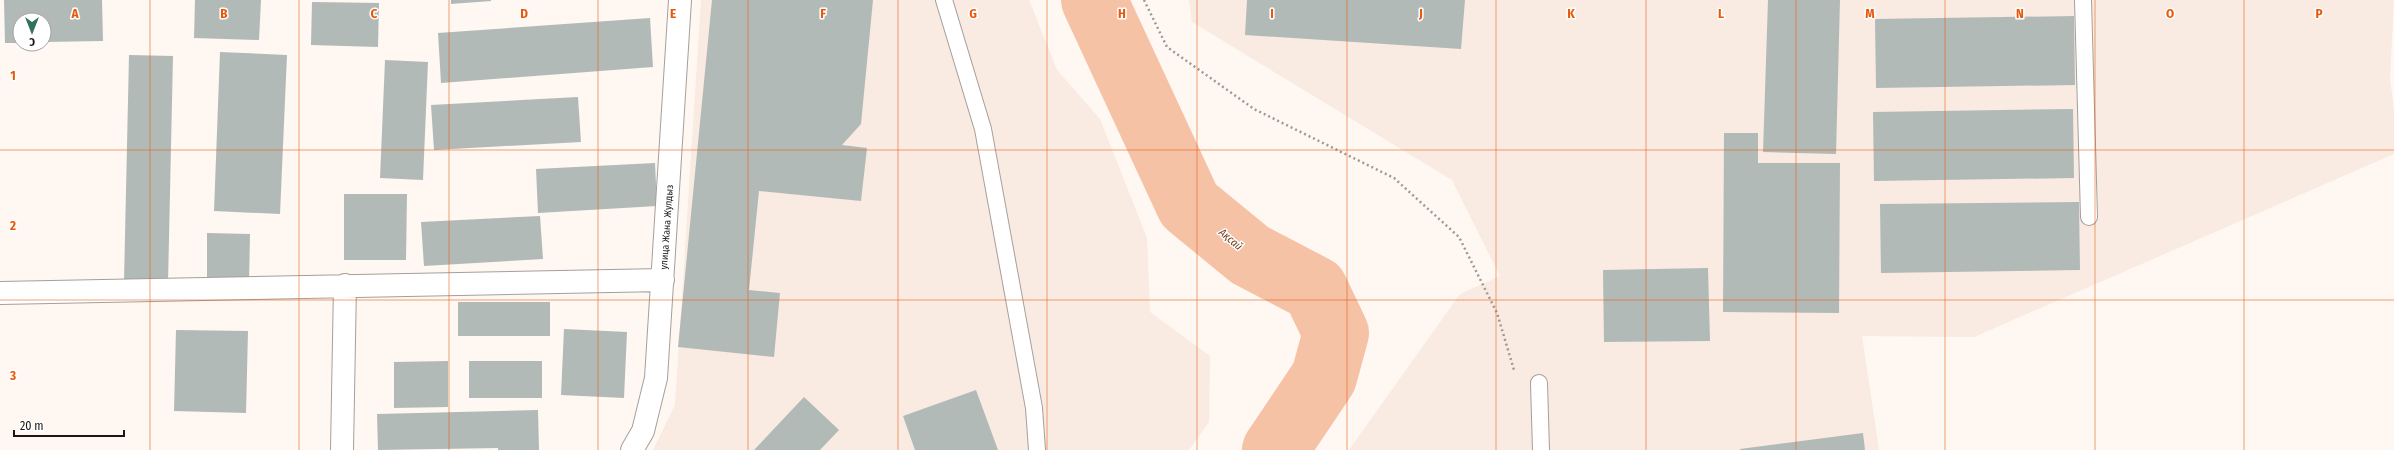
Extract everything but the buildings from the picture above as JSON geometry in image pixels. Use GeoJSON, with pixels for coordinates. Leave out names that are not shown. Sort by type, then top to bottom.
{"type":"FeatureCollection","features":[{"type":"Feature","properties":{"kind":"street","name":"улица Жана Жулдыз"},"geometry":{"type":"LineString","coordinates":[[632,450],[643,431],[656,378],[680,0]]}},
{"type":"Feature","properties":{"kind":"street"},"geometry":{"type":"LineString","coordinates":[[0,293],[345,285],[663,280]]}},
{"type":"Feature","properties":{"kind":"street"},"geometry":{"type":"LineString","coordinates":[[342,450],[345,285]]}},
{"type":"Feature","properties":{"kind":"lane"},"geometry":{"type":"LineString","coordinates":[[944,0],[983,129],[1034,408],[1037,450]]}},
{"type":"Feature","properties":{"kind":"lane"},"geometry":{"type":"LineString","coordinates":[[2083,0],[2089,217]]}},
{"type":"Feature","properties":{"kind":"lane"},"geometry":{"type":"LineString","coordinates":[[1539,383],[1542,450]]}},
{"type":"Feature","properties":{"kind":"path"},"geometry":{"type":"LineString","coordinates":[[1144,0],[1167,47],[1254,109],[1394,178],[1459,237],[1497,312],[1515,375]]}},
{"type":"Feature","properties":{"kind":"shaded area"},"geometry":{"type":"Polygon","coordinates":[[[701,0],[1029,0],[1057,70],[1100,119],[1147,238],[1150,312],[1210,356],[1209,422],[1189,450],[653,450],[675,405],[701,0]]]}},
{"type":"Feature","properties":{"kind":"shaded area"},"geometry":{"type":"Polygon","coordinates":[[[1189,0],[2394,0],[2390,78],[2394,110],[2394,154],[1974,337],[1862,336],[1879,450],[1349,450],[1460,294],[1500,276],[1452,180],[1192,22],[1189,0]]]}},
{"type":"Feature","properties":{"kind":"waterway","name":"Ақсай"},"geometry":{"type":"LineString","coordinates":[[1094,0],[1189,205],[1250,255],[1315,289],[1336,333],[1324,377],[1275,450]]}}]}
